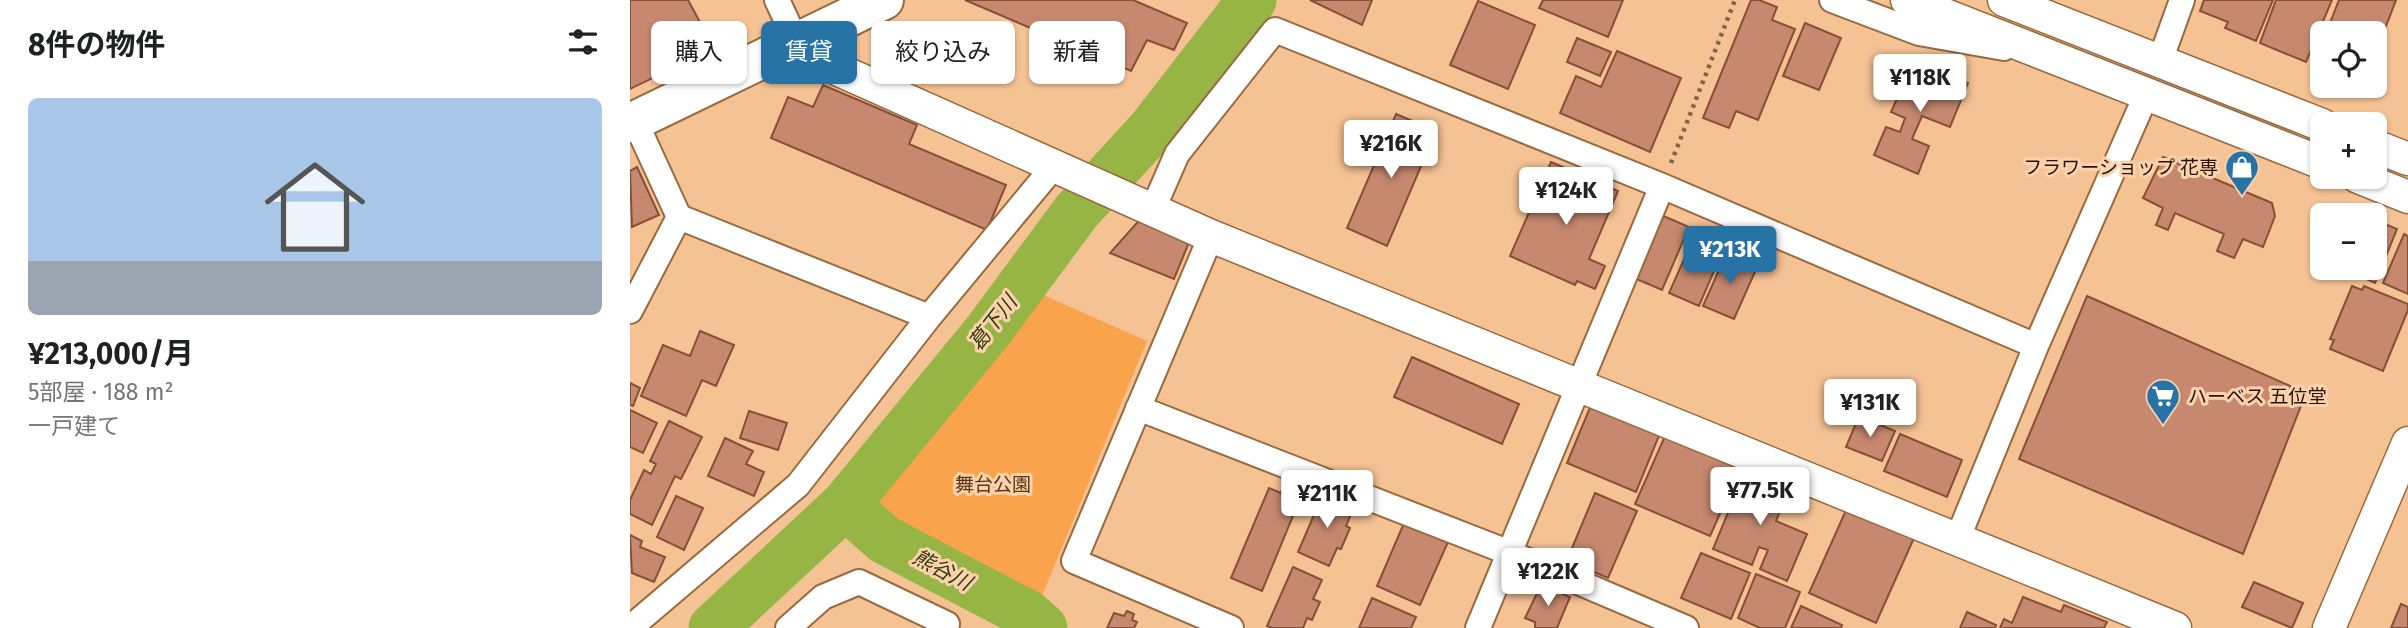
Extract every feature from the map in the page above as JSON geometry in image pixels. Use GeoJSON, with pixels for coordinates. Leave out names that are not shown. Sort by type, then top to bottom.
{"type":"FeatureCollection","features":[{"type":"Feature","properties":{"kind":"highway"},"geometry":{"type":"LineString","coordinates":[[842,21],[884,0]]}},
{"type":"Feature","properties":{"kind":"highway"},"geometry":{"type":"LineString","coordinates":[[633,122],[761,60]]}},
{"type":"Feature","properties":{"kind":"street"},"geometry":{"type":"LineString","coordinates":[[777,0],[787,21]]}},
{"type":"Feature","properties":{"kind":"street"},"geometry":{"type":"LineString","coordinates":[[1832,0],[1919,33],[2060,58]]}},
{"type":"Feature","properties":{"kind":"street"},"geometry":{"type":"LineString","coordinates":[[1907,0],[2310,158]]}},
{"type":"Feature","properties":{"kind":"street"},"geometry":{"type":"LineString","coordinates":[[2004,0],[2310,120]]}},
{"type":"Feature","properties":{"kind":"street"},"geometry":{"type":"LineString","coordinates":[[2028,0],[2077,28]]}},
{"type":"Feature","properties":{"kind":"street"},"geometry":{"type":"LineString","coordinates":[[2160,61],[2182,0]]}},
{"type":"Feature","properties":{"kind":"street"},"geometry":{"type":"LineString","coordinates":[[1153,209],[1177,154],[1275,30],[1661,186],[2036,346]]}},
{"type":"Feature","properties":{"kind":"street"},"geometry":{"type":"LineString","coordinates":[[857,78],[1211,236],[2175,628]]}},
{"type":"Feature","properties":{"kind":"street"},"geometry":{"type":"LineString","coordinates":[[1957,540],[2036,346],[2147,93]]}},
{"type":"Feature","properties":{"kind":"street"},"geometry":{"type":"LineString","coordinates":[[633,122],[679,217],[929,317]]}},
{"type":"Feature","properties":{"kind":"street"},"geometry":{"type":"LineString","coordinates":[[2387,151],[2408,159]]}},
{"type":"Feature","properties":{"kind":"street"},"geometry":{"type":"LineString","coordinates":[[630,628],[799,485],[929,317],[1066,170]]}},
{"type":"Feature","properties":{"kind":"street"},"geometry":{"type":"LineString","coordinates":[[1478,628],[1661,186]]}},
{"type":"Feature","properties":{"kind":"street"},"geometry":{"type":"LineString","coordinates":[[2387,189],[2408,197]]}},
{"type":"Feature","properties":{"kind":"street"},"geometry":{"type":"LineString","coordinates":[[630,311],[679,217]]}},
{"type":"Feature","properties":{"kind":"street"},"geometry":{"type":"LineString","coordinates":[[1211,236],[1074,561],[1231,628]]}},
{"type":"Feature","properties":{"kind":"street"},"geometry":{"type":"LineString","coordinates":[[1138,408],[1510,553],[1686,628]]}},
{"type":"Feature","properties":{"kind":"street"},"geometry":{"type":"LineString","coordinates":[[2329,628],[2406,455]]}},
{"type":"Feature","properties":{"kind":"street"},"geometry":{"type":"LineString","coordinates":[[788,628],[823,597],[859,582],[947,624],[945,628]]}},
{"type":"Feature","properties":{"kind":"path"},"geometry":{"type":"LineString","coordinates":[[1661,186],[1735,0]]}},
{"type":"Feature","properties":{"kind":"green space","name":"舞台公園"},"geometry":{"type":"Polygon","coordinates":[[[1041,294],[1147,341],[1037,608],[883,527],[861,502],[1041,294]]]}},
{"type":"Feature","properties":{"kind":"building"},"geometry":{"type":"Polygon","coordinates":[[[630,0],[688,0],[699,21],[651,21],[651,79],[630,89],[630,0]]]}},
{"type":"Feature","properties":{"kind":"building"},"geometry":{"type":"Polygon","coordinates":[[[965,0],[1133,0],[1187,23],[1174,50],[1147,40],[1131,71],[1125,68],[1125,21],[1029,21],[1029,27],[965,0]]]}},
{"type":"Feature","properties":{"kind":"building"},"geometry":{"type":"Polygon","coordinates":[[[1310,0],[1372,0],[1362,25],[1310,0]]]}},
{"type":"Feature","properties":{"kind":"building"},"geometry":{"type":"Polygon","coordinates":[[[1543,0],[1623,0],[1608,37],[1539,8],[1543,0]]]}},
{"type":"Feature","properties":{"kind":"building"},"geometry":{"type":"Polygon","coordinates":[[[1751,0],[1777,7],[1772,20],[1795,29],[1758,120],[1736,111],[1729,128],[1703,118],[1751,0]]]}},
{"type":"Feature","properties":{"kind":"building"},"geometry":{"type":"Polygon","coordinates":[[[2204,0],[2273,0],[2256,41],[2225,28],[2228,22],[2200,11],[2204,0]]]}},
{"type":"Feature","properties":{"kind":"building"},"geometry":{"type":"Polygon","coordinates":[[[2276,0],[2332,0],[2323,21],[2310,21],[2310,52],[2306,62],[2260,43],[2276,0]]]}},
{"type":"Feature","properties":{"kind":"building"},"geometry":{"type":"Polygon","coordinates":[[[2339,0],[2396,0],[2387,24],[2387,21],[2331,21],[2339,0]]]}},
{"type":"Feature","properties":{"kind":"building"},"geometry":{"type":"Polygon","coordinates":[[[1478,1],[1535,25],[1508,89],[1450,65],[1478,1]]]}},
{"type":"Feature","properties":{"kind":"building"},"geometry":{"type":"Polygon","coordinates":[[[1805,23],[1841,38],[1819,90],[1783,76],[1805,23]]]}},
{"type":"Feature","properties":{"kind":"building"},"geometry":{"type":"Polygon","coordinates":[[[1577,38],[1611,52],[1600,76],[1567,62],[1577,38]]]}},
{"type":"Feature","properties":{"kind":"building"},"geometry":{"type":"Polygon","coordinates":[[[1617,51],[1681,78],[1650,152],[1560,113],[1576,76],[1601,87],[1617,51]]]}},
{"type":"Feature","properties":{"kind":"building"},"geometry":{"type":"Polygon","coordinates":[[[1914,60],[1968,83],[1950,127],[1922,116],[1912,139],[1929,146],[1918,174],[1874,155],[1886,127],[1900,132],[1905,118],[1891,112],[1914,60]]]}},
{"type":"Feature","properties":{"kind":"building"},"geometry":{"type":"Polygon","coordinates":[[[823,85],[917,125],[909,144],[1006,185],[987,230],[771,138],[788,97],[813,107],[823,85]]]}},
{"type":"Feature","properties":{"kind":"building"},"geometry":{"type":"Polygon","coordinates":[[[1396,114],[1436,131],[1387,246],[1347,228],[1396,114]]]}},
{"type":"Feature","properties":{"kind":"building"},"geometry":{"type":"Polygon","coordinates":[[[2163,157],[2272,203],[2275,216],[2263,247],[2243,239],[2234,258],[2217,251],[2224,234],[2175,213],[2168,230],[2156,225],[2163,208],[2143,198],[2163,157]]]}},
{"type":"Feature","properties":{"kind":"building"},"geometry":{"type":"Polygon","coordinates":[[[1551,162],[1618,191],[1589,259],[1605,266],[1595,289],[1577,281],[1575,285],[1510,256],[1551,162]]]}},
{"type":"Feature","properties":{"kind":"building"},"geometry":{"type":"Polygon","coordinates":[[[637,167],[659,215],[632,227],[630,171],[637,167]]]}},
{"type":"Feature","properties":{"kind":"building"},"geometry":{"type":"Polygon","coordinates":[[[1144,215],[1192,235],[1174,279],[1110,253],[1144,215]]]}},
{"type":"Feature","properties":{"kind":"building"},"geometry":{"type":"Polygon","coordinates":[[[1661,215],[1689,227],[1662,290],[1634,278],[1661,215]]]}},
{"type":"Feature","properties":{"kind":"building"},"geometry":{"type":"Polygon","coordinates":[[[2387,225],[2397,229],[2387,254],[2387,225]]]}},
{"type":"Feature","properties":{"kind":"building"},"geometry":{"type":"Polygon","coordinates":[[[2404,234],[2408,236],[2408,294],[2383,283],[2387,280],[2387,274],[2404,234]]]}},
{"type":"Feature","properties":{"kind":"building"},"geometry":{"type":"Polygon","coordinates":[[[1694,237],[1723,250],[1699,306],[1669,293],[1694,237]]]}},
{"type":"Feature","properties":{"kind":"building"},"geometry":{"type":"Polygon","coordinates":[[[1727,252],[1758,265],[1734,319],[1703,306],[1727,252]]]}},
{"type":"Feature","properties":{"kind":"building"},"geometry":{"type":"Polygon","coordinates":[[[2352,286],[2362,290],[2364,286],[2408,304],[2383,371],[2330,349],[2334,340],[2330,339],[2352,286]]]}},
{"type":"Feature","properties":{"kind":"building","name":"ハーベス 五位堂"},"geometry":{"type":"Polygon","coordinates":[[[2087,296],[2306,393],[2243,554],[2019,459],[2087,296]]]}},
{"type":"Feature","properties":{"kind":"building"},"geometry":{"type":"Polygon","coordinates":[[[700,331],[734,345],[716,386],[702,380],[686,416],[641,396],[663,345],[690,356],[700,331]]]}},
{"type":"Feature","properties":{"kind":"building"},"geometry":{"type":"Polygon","coordinates":[[[1412,357],[1519,404],[1502,444],[1394,397],[1412,357]]]}},
{"type":"Feature","properties":{"kind":"building"},"geometry":{"type":"Polygon","coordinates":[[[630,383],[640,388],[633,406],[630,405],[630,383]]]}},
{"type":"Feature","properties":{"kind":"building"},"geometry":{"type":"Polygon","coordinates":[[[1591,405],[1660,433],[1636,492],[1567,463],[1591,405]]]}},
{"type":"Feature","properties":{"kind":"building"},"geometry":{"type":"Polygon","coordinates":[[[630,410],[657,423],[643,453],[630,447],[630,410]]]}},
{"type":"Feature","properties":{"kind":"building"},"geometry":{"type":"Polygon","coordinates":[[[749,411],[787,423],[778,450],[740,438],[749,411]]]}},
{"type":"Feature","properties":{"kind":"building"},"geometry":{"type":"Polygon","coordinates":[[[1859,416],[1895,431],[1882,461],[1846,447],[1859,416]]]}},
{"type":"Feature","properties":{"kind":"building"},"geometry":{"type":"Polygon","coordinates":[[[669,421],[702,437],[681,479],[675,476],[652,525],[630,514],[630,500],[644,470],[651,474],[656,464],[650,461],[669,421]]]}},
{"type":"Feature","properties":{"kind":"building"},"geometry":{"type":"Polygon","coordinates":[[[1900,434],[1962,460],[1947,497],[1884,471],[1900,434]]]}},
{"type":"Feature","properties":{"kind":"building"},"geometry":{"type":"Polygon","coordinates":[[[1665,436],[1740,469],[1710,536],[1635,504],[1665,436]]]}},
{"type":"Feature","properties":{"kind":"building"},"geometry":{"type":"Polygon","coordinates":[[[725,438],[753,451],[746,464],[764,472],[754,496],[708,476],[725,438]]]}},
{"type":"Feature","properties":{"kind":"building"},"geometry":{"type":"Polygon","coordinates":[[[1746,469],[1790,487],[1776,521],[1807,534],[1787,581],[1760,569],[1768,550],[1759,547],[1752,565],[1713,549],[1746,469]]]}},
{"type":"Feature","properties":{"kind":"building"},"geometry":{"type":"Polygon","coordinates":[[[1283,487],[1302,494],[1262,591],[1231,578],[1269,488],[1281,493],[1283,487]]]}},
{"type":"Feature","properties":{"kind":"building"},"geometry":{"type":"Polygon","coordinates":[[[1595,493],[1637,511],[1608,578],[1567,560],[1595,493]]]}},
{"type":"Feature","properties":{"kind":"building"},"geometry":{"type":"Polygon","coordinates":[[[1323,494],[1354,507],[1346,526],[1350,528],[1341,549],[1337,548],[1329,566],[1298,552],[1323,494]]]}},
{"type":"Feature","properties":{"kind":"building"},"geometry":{"type":"Polygon","coordinates":[[[676,496],[703,508],[684,550],[657,537],[676,496]]]}},
{"type":"Feature","properties":{"kind":"building"},"geometry":{"type":"Polygon","coordinates":[[[1847,508],[1914,538],[1876,623],[1809,593],[1847,508]]]}},
{"type":"Feature","properties":{"kind":"building"},"geometry":{"type":"Polygon","coordinates":[[[1404,523],[1448,542],[1420,605],[1377,586],[1404,523]]]}},
{"type":"Feature","properties":{"kind":"building"},"geometry":{"type":"Polygon","coordinates":[[[630,535],[642,541],[640,547],[665,557],[654,582],[632,573],[630,535]]]}},
{"type":"Feature","properties":{"kind":"building"},"geometry":{"type":"Polygon","coordinates":[[[1701,553],[1750,573],[1731,619],[1681,598],[1701,553]]]}},
{"type":"Feature","properties":{"kind":"building"},"geometry":{"type":"Polygon","coordinates":[[[1293,567],[1322,580],[1313,599],[1320,602],[1312,620],[1307,618],[1303,628],[1272,628],[1267,626],[1293,567]]]}},
{"type":"Feature","properties":{"kind":"building"},"geometry":{"type":"Polygon","coordinates":[[[1756,574],[1800,592],[1785,628],[1760,628],[1738,618],[1756,574]]]}},
{"type":"Feature","properties":{"kind":"building"},"geometry":{"type":"Polygon","coordinates":[[[2254,582],[2303,603],[2292,628],[2242,607],[2254,582]]]}},
{"type":"Feature","properties":{"kind":"building"},"geometry":{"type":"Polygon","coordinates":[[[1541,585],[1570,597],[1557,628],[1535,628],[1535,622],[1525,618],[1541,585]]]}},
{"type":"Feature","properties":{"kind":"building"},"geometry":{"type":"Polygon","coordinates":[[[2023,597],[2061,612],[2064,605],[2107,622],[2104,628],[2000,628],[2004,619],[2012,623],[2023,597]]]}},
{"type":"Feature","properties":{"kind":"building"},"geometry":{"type":"Polygon","coordinates":[[[1372,598],[1416,617],[1411,628],[1359,628],[1372,598]]]}},
{"type":"Feature","properties":{"kind":"building"},"geometry":{"type":"Polygon","coordinates":[[[2401,604],[2408,607],[2408,628],[2391,628],[2401,604]]]}},
{"type":"Feature","properties":{"kind":"building"},"geometry":{"type":"Polygon","coordinates":[[[1801,606],[1842,625],[1841,628],[1791,628],[1801,606]]]}},
{"type":"Feature","properties":{"kind":"building"},"geometry":{"type":"Polygon","coordinates":[[[1127,611],[1134,614],[1132,620],[1137,622],[1134,628],[1107,628],[1114,613],[1124,616],[1127,611]]]}},
{"type":"Feature","properties":{"kind":"building"},"geometry":{"type":"Polygon","coordinates":[[[1967,612],[1996,625],[1995,628],[1960,628],[1967,612]]]}},
{"type":"Feature","properties":{"kind":"waterway","name":"葛下川"},"geometry":{"type":"LineString","coordinates":[[713,628],[845,505],[988,331],[1076,212],[1152,129],[1252,0]]}},
{"type":"Feature","properties":{"kind":"waterway","name":"熊谷川"},"geometry":{"type":"LineString","coordinates":[[845,505],[885,540],[1027,614],[1043,628]]}},
{"type":"Feature","properties":{"kind":"place","name":"フラワーショップ 花専"},"geometry":{"type":"Point","coordinates":[2242,197]}},
{"type":"Feature","properties":{"kind":"place","name":"ハーベス 五位堂"},"geometry":{"type":"Point","coordinates":[2163,426]}}]}
